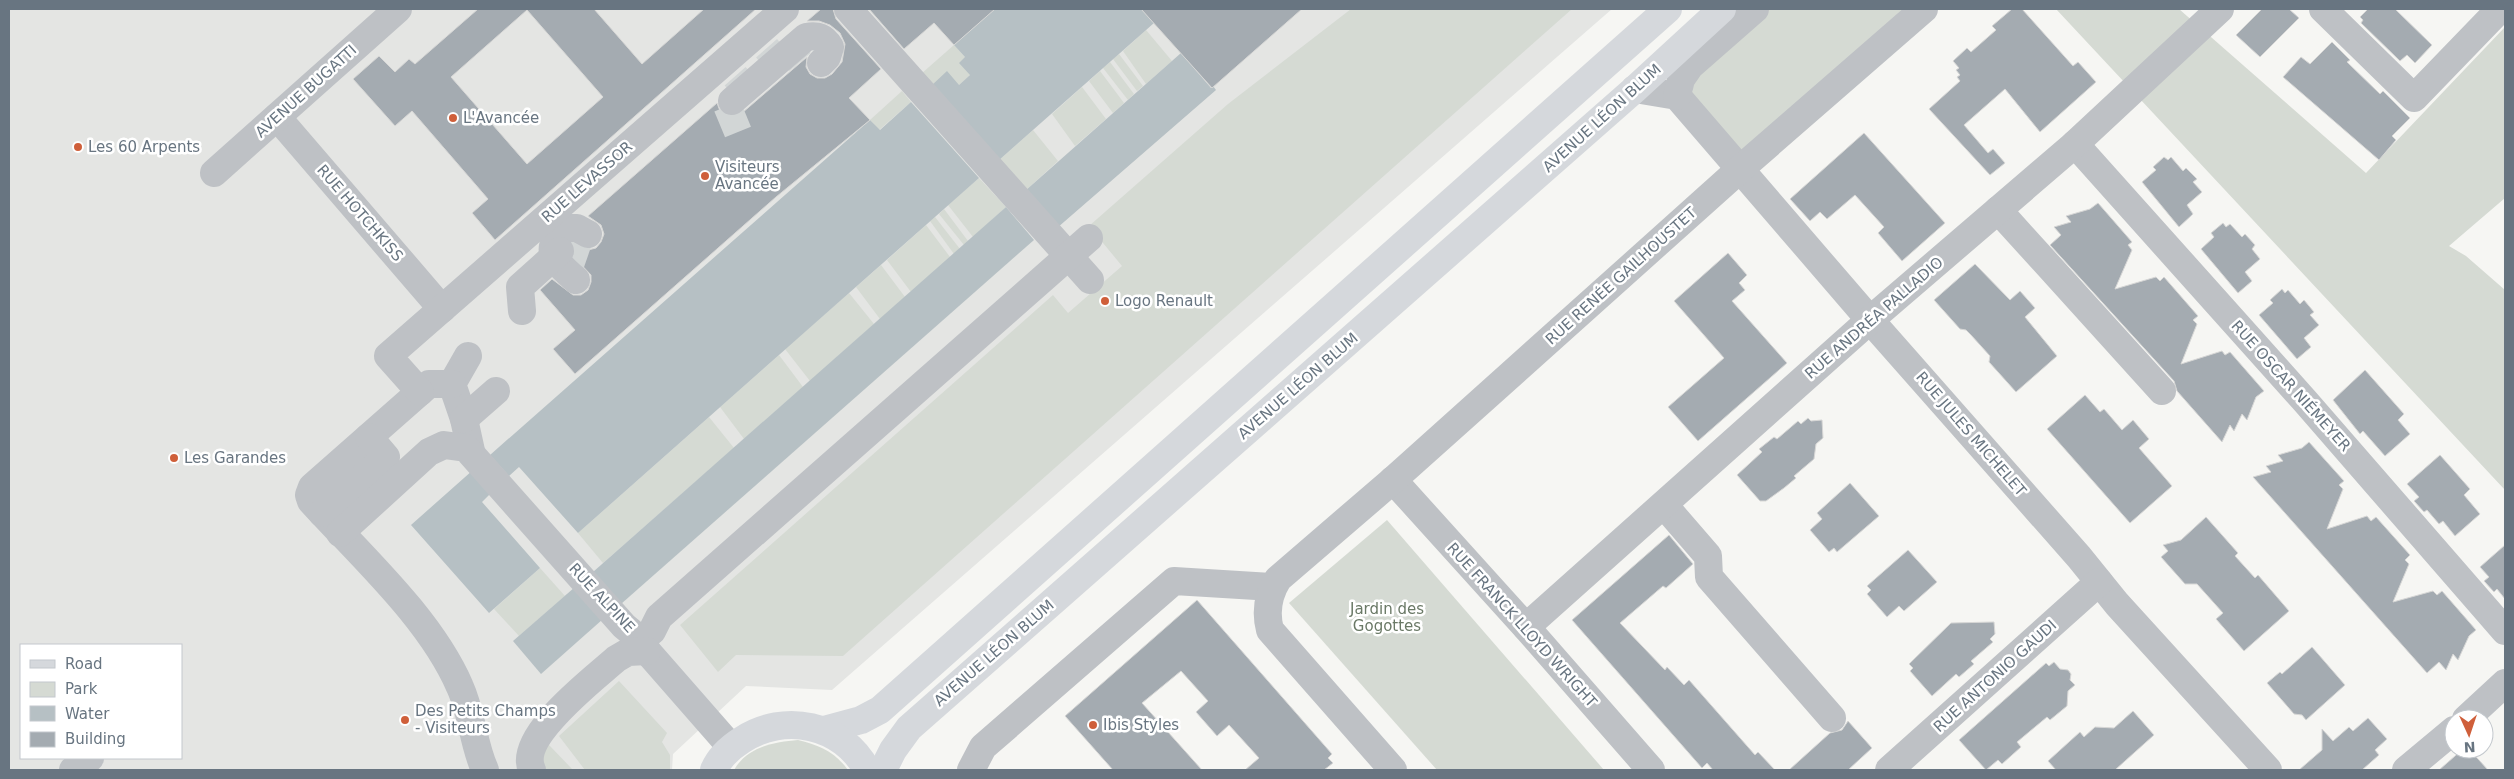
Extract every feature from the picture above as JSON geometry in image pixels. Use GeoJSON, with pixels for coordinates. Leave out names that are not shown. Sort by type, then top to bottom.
{"type":"FeatureCollection","features":[{"type":"Feature","properties":{"kind":"main road"},"geometry":{"type":"LineString","coordinates":[[824,730],[861,720],[880,710],[1668,9]]}},
{"type":"Feature","properties":{"kind":"main road","name":"AVENUE LÉON BLUM"},"geometry":{"type":"LineString","coordinates":[[883,770],[893,750],[909,728],[1635,89],[1722,9]]}},
{"type":"Feature","properties":{"kind":"main road"},"geometry":{"type":"LineString","coordinates":[[714,770],[731,747],[754,732],[781,724],[809,726],[824,730],[850,748],[867,770]]}},
{"type":"Feature","properties":{"kind":"street","name":"RUE LEVASSOR"},"geometry":{"type":"LineString","coordinates":[[434,387],[388,356],[785,9]]}},
{"type":"Feature","properties":{"kind":"street"},"geometry":{"type":"LineString","coordinates":[[848,9],[1090,280]]}},
{"type":"Feature","properties":{"kind":"street"},"geometry":{"type":"LineString","coordinates":[[1635,89],[1676,96],[1682,79],[1690,66],[1755,9]]}},
{"type":"Feature","properties":{"kind":"street","name":"RUE RENÉE GAILHOUSTET"},"geometry":{"type":"LineString","coordinates":[[1272,587],[1278,579],[1393,480],[1739,170],[1924,9]]}},
{"type":"Feature","properties":{"kind":"street","name":"RUE ANDRÉA PALLADIO"},"geometry":{"type":"LineString","coordinates":[[1526,627],[1870,320],[2075,144],[2220,9]]}},
{"type":"Feature","properties":{"kind":"street"},"geometry":{"type":"LineString","coordinates":[[2323,9],[2414,98],[2500,9]]}},
{"type":"Feature","properties":{"kind":"street","name":"AVENUE BUGATTI"},"geometry":{"type":"LineString","coordinates":[[214,173],[277,117],[383,14]]}},
{"type":"Feature","properties":{"kind":"street"},"geometry":{"type":"LineString","coordinates":[[732,101],[806,37],[816,35],[825,39],[830,47],[827,57],[821,63]]}},
{"type":"Feature","properties":{"kind":"street","name":"RUE JULES MICHELET"},"geometry":{"type":"LineString","coordinates":[[1676,96],[2117,604],[2268,770]]}},
{"type":"Feature","properties":{"kind":"street","name":"RUE HOTCHKISS"},"geometry":{"type":"LineString","coordinates":[[277,117],[442,309]]}},
{"type":"Feature","properties":{"kind":"street","name":"RUE OSCAR NIÉMEYER"},"geometry":{"type":"LineString","coordinates":[[2075,144],[2505,630]]}},
{"type":"Feature","properties":{"kind":"street"},"geometry":{"type":"LineString","coordinates":[[1998,210],[2162,390]]}},
{"type":"Feature","properties":{"kind":"street"},"geometry":{"type":"LineString","coordinates":[[576,280],[554,258],[554,243],[556,237],[566,228],[577,228],[588,234]]}},
{"type":"Feature","properties":{"kind":"street"},"geometry":{"type":"LineString","coordinates":[[532,770],[530,765],[532,746],[549,720],[616,659],[644,646],[659,617],[1089,238]]}},
{"type":"Feature","properties":{"kind":"street"},"geometry":{"type":"LineString","coordinates":[[522,310],[520,287],[560,251]]}},
{"type":"Feature","properties":{"kind":"street"},"geometry":{"type":"LineString","coordinates":[[340,533],[386,456],[434,387],[468,356]]}},
{"type":"Feature","properties":{"kind":"street"},"geometry":{"type":"LineString","coordinates":[[434,387],[464,419],[471,451]]}},
{"type":"Feature","properties":{"kind":"street"},"geometry":{"type":"LineString","coordinates":[[464,419],[496,391]]}},
{"type":"Feature","properties":{"kind":"street"},"geometry":{"type":"LineString","coordinates":[[471,451],[456,445],[439,446],[429,452],[386,456],[310,490],[310,499],[434,637],[461,688],[476,748],[485,770]]}},
{"type":"Feature","properties":{"kind":"street","name":"RUE ALPINE"},"geometry":{"type":"LineString","coordinates":[[471,451],[731,747]]}},
{"type":"Feature","properties":{"kind":"street","name":"RUE FRANCK LLOYD WRIGHT"},"geometry":{"type":"LineString","coordinates":[[1393,480],[1526,627],[1651,770]]}},
{"type":"Feature","properties":{"kind":"street"},"geometry":{"type":"LineString","coordinates":[[1664,504],[1708,556],[1709,577],[1832,718]]}},
{"type":"Feature","properties":{"kind":"street"},"geometry":{"type":"LineString","coordinates":[[971,770],[983,747],[1174,581],[1272,587],[1267,610],[1270,630],[1379,765]]}},
{"type":"Feature","properties":{"kind":"street","name":"RUE ANTONIO GAUDI"},"geometry":{"type":"LineString","coordinates":[[1889,770],[2099,582]]}},
{"type":"Feature","properties":{"kind":"street"},"geometry":{"type":"LineString","coordinates":[[2477,709],[2505,683]]}},
{"type":"Feature","properties":{"kind":"street"},"geometry":{"type":"LineString","coordinates":[[2406,770],[2444,738]]}},
{"type":"Feature","properties":{"kind":"street"},"geometry":{"type":"LineString","coordinates":[[74,770],[89,759]]}},
{"type":"Feature","properties":{"kind":"shaded area"},"geometry":{"type":"Polygon","coordinates":[[[9,9],[1612,9],[832,690],[746,686],[673,754],[672,770],[9,770],[9,9]]]}},
{"type":"Feature","properties":{"kind":"green space"},"geometry":{"type":"Polygon","coordinates":[[[1351,9],[1572,9],[843,656],[736,655],[718,672],[680,625],[1053,295],[1068,313],[1122,266],[1089,226],[1228,104],[1351,9]]]}},
{"type":"Feature","properties":{"kind":"green space"},"geometry":{"type":"Polygon","coordinates":[[[1765,9],[1907,9],[1745,150],[1734,149],[1692,95],[1693,77],[1765,9]]]}},
{"type":"Feature","properties":{"kind":"green space"},"geometry":{"type":"Polygon","coordinates":[[[2056,9],[2179,9],[2366,173],[2505,27],[2505,198],[2449,246],[2466,256],[2505,290],[2505,490],[2056,9]]]}},
{"type":"Feature","properties":{"kind":"green space"},"geometry":{"type":"Polygon","coordinates":[[[1146,30],[1172,61],[1146,84],[1123,51],[1146,30]]]}},
{"type":"Feature","properties":{"kind":"green space"},"geometry":{"type":"Polygon","coordinates":[[[954,45],[965,57],[970,75],[959,85],[931,86],[921,74],[954,45]]]}},
{"type":"Feature","properties":{"kind":"green space"},"geometry":{"type":"Polygon","coordinates":[[[1119,54],[1143,86],[1137,91],[1113,59],[1119,54]]]}},
{"type":"Feature","properties":{"kind":"green space"},"geometry":{"type":"Polygon","coordinates":[[[1110,62],[1134,94],[1128,100],[1103,68],[1110,62]]]}},
{"type":"Feature","properties":{"kind":"green space"},"geometry":{"type":"Polygon","coordinates":[[[1100,71],[1124,103],[1113,113],[1089,81],[1100,71]]]}},
{"type":"Feature","properties":{"kind":"green space"},"geometry":{"type":"Polygon","coordinates":[[[1082,87],[1106,119],[1075,146],[1052,114],[1082,87]]]}},
{"type":"Feature","properties":{"kind":"green space"},"geometry":{"type":"Polygon","coordinates":[[[902,91],[911,102],[879,130],[870,120],[902,91]]]}},
{"type":"Feature","properties":{"kind":"green space"},"geometry":{"type":"Polygon","coordinates":[[[1033,130],[1058,161],[1025,191],[998,161],[1033,130]]]}},
{"type":"Feature","properties":{"kind":"green space"},"geometry":{"type":"Polygon","coordinates":[[[979,178],[1006,207],[973,237],[948,205],[979,178]]]}},
{"type":"Feature","properties":{"kind":"green space"},"geometry":{"type":"Polygon","coordinates":[[[944,209],[968,241],[964,245],[939,214],[944,209]]]}},
{"type":"Feature","properties":{"kind":"green space"},"geometry":{"type":"Polygon","coordinates":[[[935,217],[960,249],[954,254],[930,221],[935,217]]]}},
{"type":"Feature","properties":{"kind":"green space"},"geometry":{"type":"Polygon","coordinates":[[[926,225],[950,257],[911,292],[887,260],[926,225]]]}},
{"type":"Feature","properties":{"kind":"green space"},"geometry":{"type":"Polygon","coordinates":[[[881,265],[905,297],[880,319],[856,287],[881,265]]]}},
{"type":"Feature","properties":{"kind":"green space"},"geometry":{"type":"Polygon","coordinates":[[[849,293],[874,324],[810,381],[785,349],[849,293]]]}},
{"type":"Feature","properties":{"kind":"green space"},"geometry":{"type":"Polygon","coordinates":[[[779,355],[803,387],[744,439],[720,407],[779,355]]]}},
{"type":"Feature","properties":{"kind":"green space"},"geometry":{"type":"Polygon","coordinates":[[[709,417],[734,448],[603,563],[578,533],[709,417]]]}},
{"type":"Feature","properties":{"kind":"green space","name":"Jardin des Gogottes"},"geometry":{"type":"Polygon","coordinates":[[[1387,520],[1604,770],[1437,770],[1289,603],[1387,520]]]}},
{"type":"Feature","properties":{"kind":"green space"},"geometry":{"type":"Polygon","coordinates":[[[540,568],[565,596],[519,636],[494,609],[540,568]]]}},
{"type":"Feature","properties":{"kind":"green space"},"geometry":{"type":"Polygon","coordinates":[[[619,681],[667,733],[662,742],[670,755],[670,770],[585,770],[559,736],[619,681]]]}},
{"type":"Feature","properties":{"kind":"green space"},"geometry":{"type":"Polygon","coordinates":[[[798,740],[826,750],[838,758],[848,770],[734,770],[746,756],[761,747],[779,742],[798,740]]]}},
{"type":"Feature","properties":{"kind":"green space"},"geometry":{"type":"Polygon","coordinates":[[[549,745],[573,770],[541,770],[540,753],[549,745]]]}},
{"type":"Feature","properties":{"kind":"water"},"geometry":{"type":"Polygon","coordinates":[[[995,9],[1141,9],[1154,23],[998,161],[931,86],[947,71],[959,85],[970,75],[959,63],[965,57],[954,45],[995,9]]]}},
{"type":"Feature","properties":{"kind":"water"},"geometry":{"type":"Polygon","coordinates":[[[1181,53],[1211,88],[1213,86],[1216,90],[1057,228],[1025,191],[1181,53]]]}},
{"type":"Feature","properties":{"kind":"water"},"geometry":{"type":"Polygon","coordinates":[[[911,102],[979,178],[578,533],[519,467],[509,476],[490,455],[870,120],[880,130],[911,102]]]}},
{"type":"Feature","properties":{"kind":"water"},"geometry":{"type":"Polygon","coordinates":[[[1006,207],[1034,240],[621,604],[593,572],[1006,207]]]}},
{"type":"Feature","properties":{"kind":"water"},"geometry":{"type":"Polygon","coordinates":[[[473,470],[492,492],[482,502],[540,568],[489,613],[411,525],[473,470]]]}},
{"type":"Feature","properties":{"kind":"water"},"geometry":{"type":"Polygon","coordinates":[[[575,587],[603,619],[541,674],[513,641],[575,587]]]}},
{"type":"Feature","properties":{"kind":"building","name":"L'Avancée"},"geometry":{"type":"Polygon","coordinates":[[[478,9],[594,9],[642,64],[704,9],[756,9],[495,240],[472,213],[488,199],[412,111],[395,126],[353,79],[379,56],[395,72],[409,59],[415,64],[478,9]],[[527,10],[451,77],[527,164],[603,97],[527,10]]]}},
{"type":"Feature","properties":{"kind":"building","name":"Visiteurs Avancée"},"geometry":{"type":"Polygon","coordinates":[[[821,9],[833,9],[836,19],[881,69],[849,98],[870,120],[776,197],[575,374],[553,349],[575,330],[540,290],[552,279],[573,295],[581,295],[588,290],[591,275],[574,257],[575,247],[588,250],[596,248],[604,234],[601,225],[588,216],[717,103],[720,111],[726,116],[742,113],[807,57],[806,67],[810,74],[817,78],[825,78],[832,74],[842,62],[845,44],[840,33],[830,25],[819,21],[807,21],[821,9]]]}},
{"type":"Feature","properties":{"kind":"building"},"geometry":{"type":"Polygon","coordinates":[[[869,9],[995,9],[954,45],[934,23],[904,49],[869,9]]]}},
{"type":"Feature","properties":{"kind":"building"},"geometry":{"type":"Polygon","coordinates":[[[1141,9],[1302,9],[1212,88],[1141,9]]]}},
{"type":"Feature","properties":{"kind":"building"},"geometry":{"type":"Polygon","coordinates":[[[2012,9],[2022,9],[2073,66],[2078,62],[2096,82],[2040,132],[2005,89],[1964,125],[1988,153],[1993,149],[2005,163],[1990,175],[1929,109],[1960,81],[1957,77],[1960,75],[1956,70],[1959,68],[1953,61],[1967,48],[1971,52],[1996,30],[1992,26],[2012,9]]]}},
{"type":"Feature","properties":{"kind":"building"},"geometry":{"type":"Polygon","coordinates":[[[2262,9],[2289,9],[2299,18],[2260,57],[2236,35],[2262,9]]]}},
{"type":"Feature","properties":{"kind":"building"},"geometry":{"type":"Polygon","coordinates":[[[2368,9],[2395,9],[2432,45],[2415,63],[2407,55],[2400,61],[2361,23],[2363,20],[2360,17],[2368,9]]]}},
{"type":"Feature","properties":{"kind":"building"},"geometry":{"type":"Polygon","coordinates":[[[2332,42],[2350,60],[2347,62],[2380,94],[2383,91],[2410,118],[2392,136],[2396,140],[2379,160],[2283,77],[2301,57],[2310,64],[2332,42]]]}},
{"type":"Feature","properties":{"kind":"building"},"geometry":{"type":"Polygon","coordinates":[[[1864,133],[1945,223],[1902,261],[1878,233],[1884,227],[1855,195],[1827,219],[1820,212],[1810,221],[1790,199],[1864,133]]]}},
{"type":"Feature","properties":{"kind":"building"},"geometry":{"type":"Polygon","coordinates":[[[2164,157],[2168,160],[2171,157],[2183,171],[2186,168],[2197,179],[2193,182],[2202,192],[2187,205],[2193,214],[2179,227],[2142,182],[2156,170],[2153,167],[2164,157]]]}},
{"type":"Feature","properties":{"kind":"building"},"geometry":{"type":"Polygon","coordinates":[[[2098,203],[2132,242],[2128,245],[2132,250],[2115,289],[2156,277],[2160,281],[2164,277],[2198,316],[2193,320],[2197,324],[2181,364],[2222,351],[2225,355],[2230,352],[2264,391],[2256,397],[2247,420],[2242,414],[2234,431],[2230,425],[2222,442],[2177,391],[2174,381],[2050,245],[2061,235],[2054,227],[2071,222],[2066,216],[2090,209],[2098,203]]]}},
{"type":"Feature","properties":{"kind":"building"},"geometry":{"type":"Polygon","coordinates":[[[2223,223],[2226,227],[2230,224],[2242,237],[2245,234],[2255,245],[2252,249],[2260,259],[2245,272],[2252,281],[2238,293],[2201,249],[2214,237],[2211,233],[2223,223]]]}},
{"type":"Feature","properties":{"kind":"building"},"geometry":{"type":"Polygon","coordinates":[[[1728,253],[1747,275],[1739,283],[1745,290],[1732,301],[1787,363],[1698,441],[1668,407],[1724,358],[1674,301],[1728,253]]]}},
{"type":"Feature","properties":{"kind":"building"},"geometry":{"type":"Polygon","coordinates":[[[1975,264],[2010,300],[2020,291],[2035,308],[2025,317],[2057,356],[2016,392],[1989,362],[1990,356],[1966,330],[1960,329],[1934,300],[1975,264]]]}},
{"type":"Feature","properties":{"kind":"building"},"geometry":{"type":"Polygon","coordinates":[[[2282,289],[2285,293],[2288,290],[2300,304],[2304,300],[2314,312],[2310,315],[2319,325],[2304,338],[2311,347],[2297,359],[2259,315],[2273,303],[2270,300],[2282,289]]]}},
{"type":"Feature","properties":{"kind":"building"},"geometry":{"type":"Polygon","coordinates":[[[2365,370],[2404,414],[2398,420],[2410,434],[2385,456],[2363,431],[2360,434],[2333,400],[2365,370]]]}},
{"type":"Feature","properties":{"kind":"building"},"geometry":{"type":"Polygon","coordinates":[[[2085,395],[2100,412],[2104,409],[2122,430],[2133,420],[2149,439],[2139,448],[2172,486],[2130,523],[2047,429],[2085,395]]]}},
{"type":"Feature","properties":{"kind":"building"},"geometry":{"type":"Polygon","coordinates":[[[1808,418],[1811,421],[1822,420],[1823,438],[1816,444],[1814,459],[1794,476],[1796,478],[1784,488],[1766,501],[1760,501],[1737,475],[1762,452],[1759,449],[1774,437],[1777,439],[1798,421],[1801,424],[1808,418]]]}},
{"type":"Feature","properties":{"kind":"building"},"geometry":{"type":"Polygon","coordinates":[[[2309,442],[2344,481],[2339,485],[2343,489],[2327,529],[2367,516],[2371,521],[2376,517],[2410,555],[2405,560],[2409,564],[2393,602],[2433,591],[2437,595],[2442,591],[2476,630],[2469,636],[2458,660],[2453,654],[2446,670],[2439,662],[2427,673],[2253,477],[2271,472],[2266,466],[2283,461],[2278,455],[2302,448],[2309,442]]]}},
{"type":"Feature","properties":{"kind":"building"},"geometry":{"type":"Polygon","coordinates":[[[2440,455],[2470,489],[2464,495],[2480,514],[2455,536],[2443,521],[2439,524],[2427,510],[2424,512],[2414,501],[2419,497],[2407,484],[2440,455]]]}},
{"type":"Feature","properties":{"kind":"building"},"geometry":{"type":"Polygon","coordinates":[[[1850,483],[1879,516],[1837,552],[1834,548],[1829,552],[1810,530],[1822,519],[1817,513],[1850,483]]]}},
{"type":"Feature","properties":{"kind":"building"},"geometry":{"type":"Polygon","coordinates":[[[2206,517],[2238,553],[2235,556],[2255,578],[2258,575],[2289,611],[2244,651],[2216,619],[2223,613],[2197,584],[2185,584],[2161,557],[2168,551],[2163,545],[2181,540],[2206,517]]]}},
{"type":"Feature","properties":{"kind":"building"},"geometry":{"type":"Polygon","coordinates":[[[1669,535],[1693,564],[1666,588],[1663,586],[1620,623],[1665,670],[1667,667],[1684,685],[1689,680],[1755,755],[1758,752],[1775,770],[1713,770],[1707,763],[1702,768],[1572,620],[1669,535]]]}},
{"type":"Feature","properties":{"kind":"building"},"geometry":{"type":"Polygon","coordinates":[[[2505,545],[2505,599],[2497,589],[2494,592],[2484,581],[2489,577],[2480,567],[2505,545]]]}},
{"type":"Feature","properties":{"kind":"building"},"geometry":{"type":"Polygon","coordinates":[[[1908,550],[1937,582],[1904,611],[1899,606],[1887,617],[1867,594],[1871,590],[1867,586],[1908,550]]]}},
{"type":"Feature","properties":{"kind":"building"},"geometry":{"type":"Polygon","coordinates":[[[1197,600],[1332,754],[1328,758],[1333,763],[1324,770],[1245,770],[1259,758],[1229,725],[1217,736],[1196,712],[1208,701],[1181,671],[1142,703],[1202,770],[1113,770],[1065,716],[1197,600]]]}},
{"type":"Feature","properties":{"kind":"building"},"geometry":{"type":"Polygon","coordinates":[[[1994,622],[1995,634],[1990,639],[1993,642],[1971,661],[1974,664],[1959,677],[1956,674],[1932,696],[1910,671],[1913,668],[1909,664],[1951,623],[1994,622]]]}},
{"type":"Feature","properties":{"kind":"building"},"geometry":{"type":"Polygon","coordinates":[[[2312,647],[2345,685],[2306,720],[2302,715],[2294,714],[2267,683],[2280,672],[2282,674],[2312,647]]]}},
{"type":"Feature","properties":{"kind":"building"},"geometry":{"type":"Polygon","coordinates":[[[2054,662],[2060,669],[2068,670],[2071,674],[2070,680],[2075,685],[2068,691],[2067,706],[2050,720],[2047,717],[2017,742],[2021,747],[2002,764],[1998,760],[1986,770],[1959,740],[2046,663],[2049,666],[2054,662]]]}},
{"type":"Feature","properties":{"kind":"building"},"geometry":{"type":"Polygon","coordinates":[[[2133,711],[2154,735],[2115,770],[2056,770],[2048,761],[2080,732],[2084,737],[2095,727],[2114,728],[2133,711]]]}},
{"type":"Feature","properties":{"kind":"building"},"geometry":{"type":"Polygon","coordinates":[[[2368,718],[2387,739],[2375,750],[2379,755],[2362,770],[2299,770],[2322,750],[2322,729],[2333,741],[2349,727],[2353,731],[2368,718]]]}},
{"type":"Feature","properties":{"kind":"building"},"geometry":{"type":"Polygon","coordinates":[[[1848,721],[1872,748],[1848,770],[1789,770],[1830,733],[1842,730],[1848,721]]]}},
{"type":"Feature","properties":{"kind":"building"},"geometry":{"type":"Polygon","coordinates":[[[2452,759],[2478,759],[2488,770],[2439,770],[2452,759]]]}},
{"type":"Feature","properties":{"kind":"tunnel"},"geometry":{"type":"LineString","coordinates":[[738,132],[726,103],[788,48],[800,62]]}},
{"type":"Feature","properties":{"kind":"tunnel"},"geometry":{"type":"LineString","coordinates":[[560,251],[592,262]]}},
{"type":"Feature","properties":{"kind":"place","name":"L'Avancée"},"geometry":{"type":"Point","coordinates":[453,118]}},
{"type":"Feature","properties":{"kind":"place","name":"Les 60 Arpents"},"geometry":{"type":"Point","coordinates":[78,147]}},
{"type":"Feature","properties":{"kind":"place","name":"Visiteurs Avancée"},"geometry":{"type":"Point","coordinates":[705,176]}},
{"type":"Feature","properties":{"kind":"place","name":"Logo Renault"},"geometry":{"type":"Point","coordinates":[1105,301]}},
{"type":"Feature","properties":{"kind":"place","name":"Les Garandes"},"geometry":{"type":"Point","coordinates":[174,458]}},
{"type":"Feature","properties":{"kind":"place","name":"Des Petits Champs - Visiteurs"},"geometry":{"type":"Point","coordinates":[405,720]}},
{"type":"Feature","properties":{"kind":"place","name":"Ibis Styles"},"geometry":{"type":"Point","coordinates":[1093,725]}}]}
